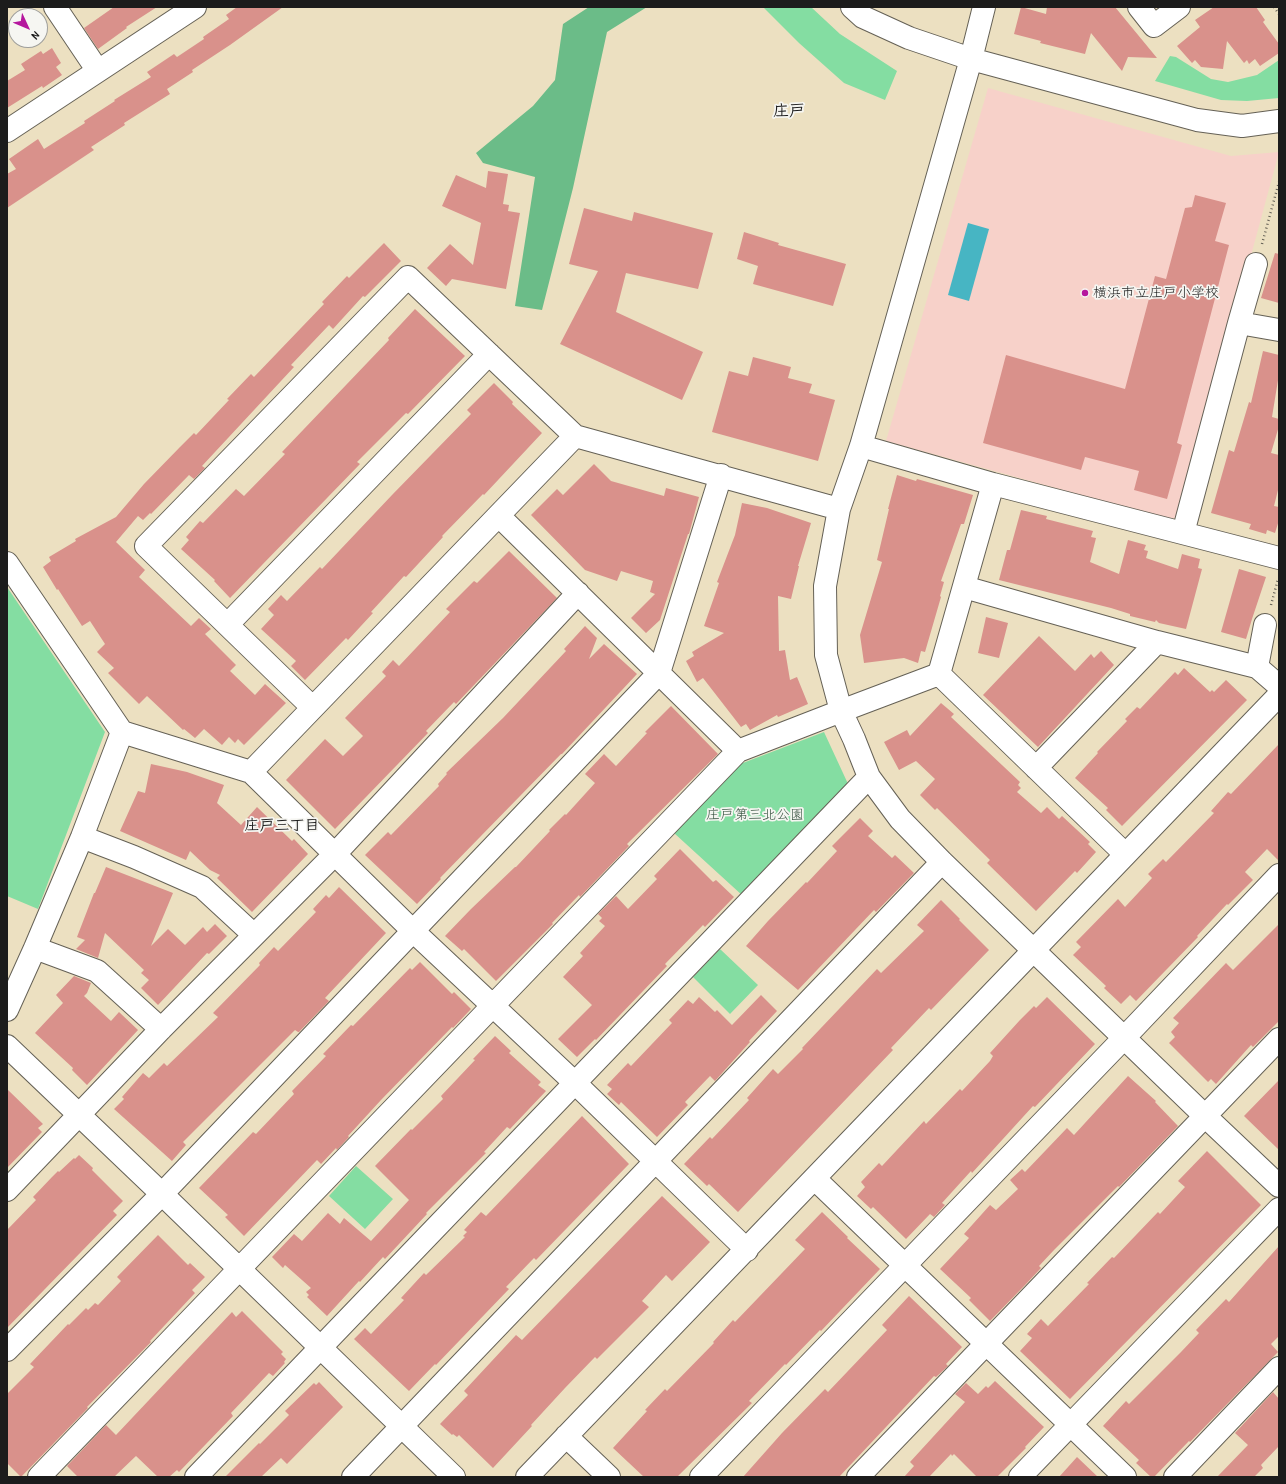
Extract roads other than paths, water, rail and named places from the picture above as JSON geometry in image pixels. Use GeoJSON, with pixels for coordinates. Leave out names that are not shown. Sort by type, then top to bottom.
{"type":"FeatureCollection","features":[{"type":"Feature","properties":{"kind":"street"},"geometry":{"type":"LineString","coordinates":[[55,7],[98,71]]}},
{"type":"Feature","properties":{"kind":"street"},"geometry":{"type":"LineString","coordinates":[[7,131],[195,7]]}},
{"type":"Feature","properties":{"kind":"street"},"geometry":{"type":"LineString","coordinates":[[852,7],[863,17],[909,38],[971,59],[1197,120],[1242,126],[1279,121]]}},
{"type":"Feature","properties":{"kind":"street"},"geometry":{"type":"LineString","coordinates":[[984,7],[971,59],[861,446],[840,509],[825,586],[826,655],[841,710],[869,777],[900,819],[942,862],[1279,1186]]}},
{"type":"Feature","properties":{"kind":"street"},"geometry":{"type":"LineString","coordinates":[[1139,7],[1154,26],[1179,7]]}},
{"type":"Feature","properties":{"kind":"street"},"geometry":{"type":"LineString","coordinates":[[1183,533],[1256,264]]}},
{"type":"Feature","properties":{"kind":"street"},"geometry":{"type":"LineString","coordinates":[[312,707],[146,546],[408,277],[575,436],[840,509]]}},
{"type":"Feature","properties":{"kind":"street"},"geometry":{"type":"LineString","coordinates":[[1239,323],[1279,330]]}},
{"type":"Feature","properties":{"kind":"street"},"geometry":{"type":"LineString","coordinates":[[228,624],[489,354]]}},
{"type":"Feature","properties":{"kind":"street"},"geometry":{"type":"LineString","coordinates":[[251,772],[312,707],[575,436]]}},
{"type":"Feature","properties":{"kind":"street"},"geometry":{"type":"LineString","coordinates":[[861,446],[993,484],[1279,558]]}},
{"type":"Feature","properties":{"kind":"street"},"geometry":{"type":"LineString","coordinates":[[7,1350],[162,1194],[412,930],[659,673],[721,475]]}},
{"type":"Feature","properties":{"kind":"street"},"geometry":{"type":"LineString","coordinates":[[939,674],[993,484]]}},
{"type":"Feature","properties":{"kind":"street"},"geometry":{"type":"LineString","coordinates":[[499,516],[738,751]]}},
{"type":"Feature","properties":{"kind":"street"},"geometry":{"type":"LineString","coordinates":[[7,563],[122,732],[251,772],[412,930],[575,1083],[746,1250]]}},
{"type":"Feature","properties":{"kind":"street"},"geometry":{"type":"LineString","coordinates":[[964,587],[1157,642],[1256,667],[1279,686]]}},
{"type":"Feature","properties":{"kind":"street"},"geometry":{"type":"LineString","coordinates":[[7,1190],[161,1029],[334,854],[578,593]]}},
{"type":"Feature","properties":{"kind":"street"},"geometry":{"type":"LineString","coordinates":[[1256,667],[1265,625]]}},
{"type":"Feature","properties":{"kind":"street"},"geometry":{"type":"LineString","coordinates":[[1036,768],[1157,642]]}},
{"type":"Feature","properties":{"kind":"street"},"geometry":{"type":"LineString","coordinates":[[39,1477],[738,751],[841,710],[939,674]]}},
{"type":"Feature","properties":{"kind":"street"},"geometry":{"type":"LineString","coordinates":[[939,674],[1125,854]]}},
{"type":"Feature","properties":{"kind":"street"},"geometry":{"type":"LineString","coordinates":[[527,1477],[1279,695]]}},
{"type":"Feature","properties":{"kind":"street"},"geometry":{"type":"LineString","coordinates":[[7,1010],[82,837],[122,732]]}},
{"type":"Feature","properties":{"kind":"street"},"geometry":{"type":"LineString","coordinates":[[196,1477],[869,777]]}},
{"type":"Feature","properties":{"kind":"street"},"geometry":{"type":"LineString","coordinates":[[82,837],[134,857],[202,887],[254,935]]}},
{"type":"Feature","properties":{"kind":"street"},"geometry":{"type":"LineString","coordinates":[[353,1477],[942,862]]}},
{"type":"Feature","properties":{"kind":"street"},"geometry":{"type":"LineString","coordinates":[[701,1477],[1124,1038],[1279,874]]}},
{"type":"Feature","properties":{"kind":"street"},"geometry":{"type":"LineString","coordinates":[[35,948],[97,971],[161,1029]]}},
{"type":"Feature","properties":{"kind":"street"},"geometry":{"type":"LineString","coordinates":[[858,1477],[1279,1039]]}},
{"type":"Feature","properties":{"kind":"street"},"geometry":{"type":"LineString","coordinates":[[7,1046],[454,1477]]}},
{"type":"Feature","properties":{"kind":"street"},"geometry":{"type":"LineString","coordinates":[[815,1179],[1125,1477]]}},
{"type":"Feature","properties":{"kind":"street"},"geometry":{"type":"LineString","coordinates":[[1020,1477],[1279,1209]]}},
{"type":"Feature","properties":{"kind":"street"},"geometry":{"type":"LineString","coordinates":[[1175,1477],[1279,1368]]}},
{"type":"Feature","properties":{"kind":"street"},"geometry":{"type":"LineString","coordinates":[[566,1436],[609,1477]]}},
{"type":"Feature","properties":{"kind":"water"},"geometry":{"type":"Polygon","coordinates":[[[968,223],[989,229],[969,301],[948,295],[968,223]]]}},
{"type":"Feature","properties":{"kind":"place","name":"横浜市立庄戸小学校"},"geometry":{"type":"Point","coordinates":[1085,293]}},
{"type":"Feature","properties":{"kind":"district","name":"庄戸"},"geometry":{"type":"Point","coordinates":[789,112]}},
{"type":"Feature","properties":{"kind":"district","name":"庄戸三丁目"},"geometry":{"type":"Point","coordinates":[282,826]}},
{"type":"Feature","properties":{"kind":"park label","name":"庄戸第三北公園"},"geometry":{"type":"Point","coordinates":[755,815]}}]}
